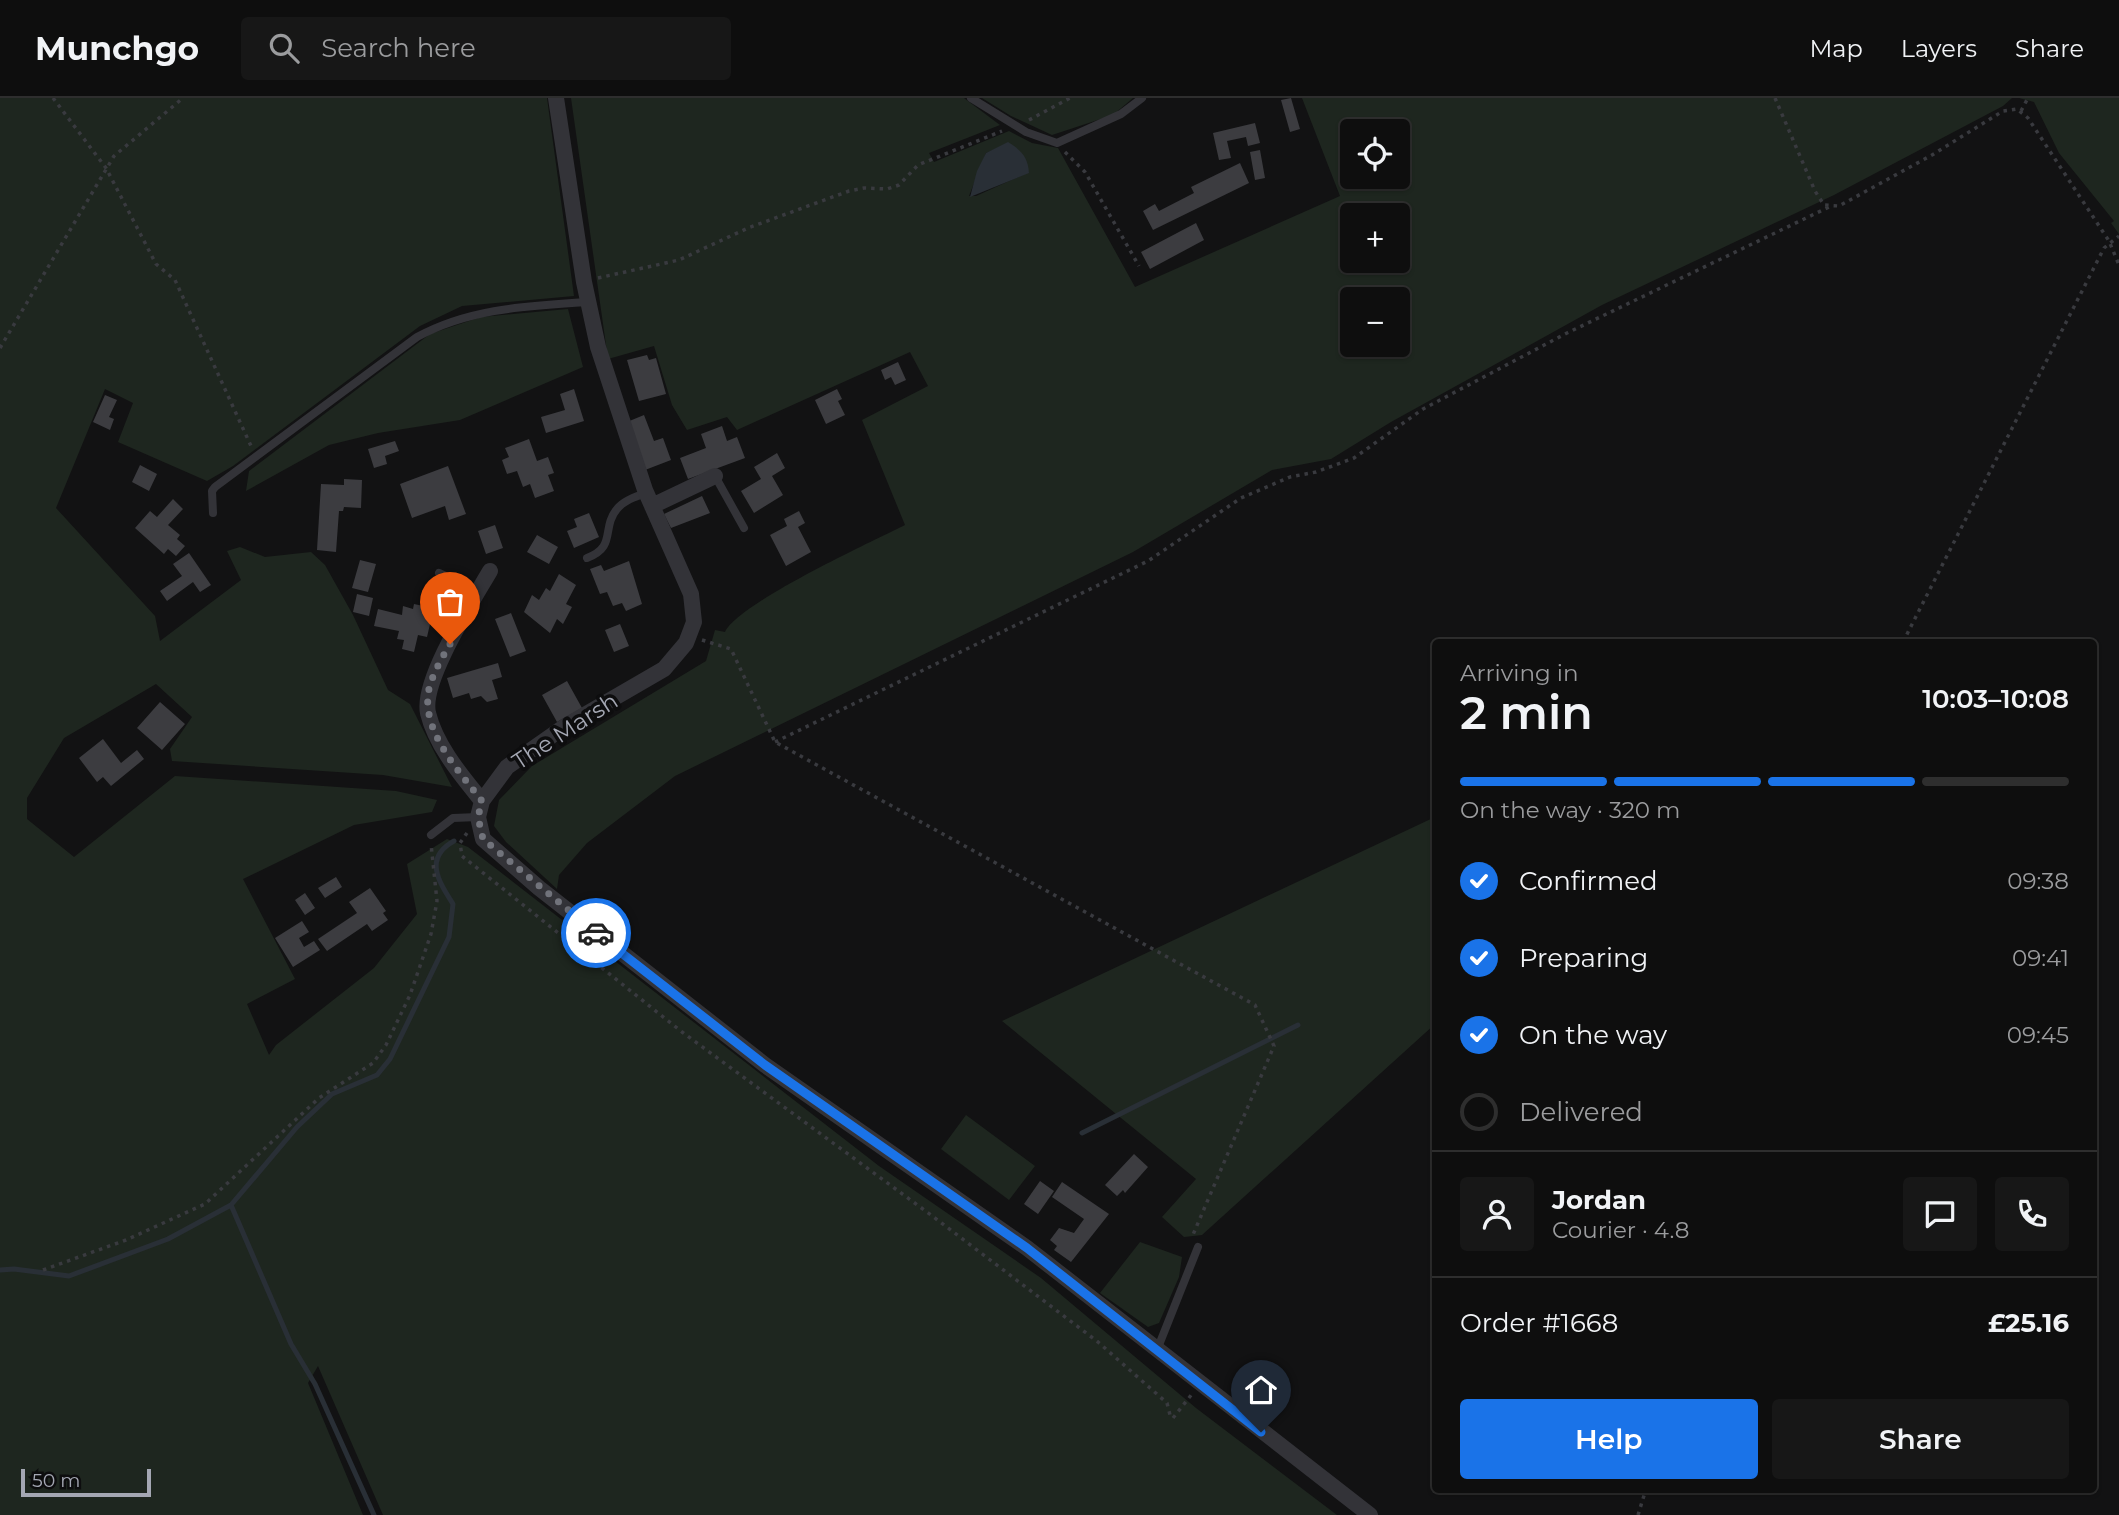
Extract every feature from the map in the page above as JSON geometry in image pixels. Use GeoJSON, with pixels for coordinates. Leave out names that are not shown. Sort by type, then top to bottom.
{"type":"FeatureCollection","features":[{"type":"Feature","properties":{"kind":"street"},"geometry":{"type":"LineString","coordinates":[[556,98],[587,302],[606,374],[649,499],[691,594],[694,609],[690,636]]}},
{"type":"Feature","properties":{"kind":"street"},"geometry":{"type":"LineString","coordinates":[[649,499],[715,476]]}},
{"type":"Feature","properties":{"kind":"street"},"geometry":{"type":"LineString","coordinates":[[482,801],[439,739],[428,713],[428,699],[434,675],[490,571]]}},
{"type":"Feature","properties":{"kind":"street","name":"The Marsh"},"geometry":{"type":"LineString","coordinates":[[478,821],[482,801],[507,767],[564,727],[664,669],[690,636]]}},
{"type":"Feature","properties":{"kind":"street"},"geometry":{"type":"LineString","coordinates":[[478,821],[490,848],[754,1057],[940,1190],[1007,1233],[1370,1515]]}},
{"type":"Feature","properties":{"kind":"lane"},"geometry":{"type":"LineString","coordinates":[[971,98],[1014,125],[1045,141],[1057,143],[1121,114],[1142,98]]}},
{"type":"Feature","properties":{"kind":"lane"},"geometry":{"type":"LineString","coordinates":[[213,513],[212,491],[215,487],[393,353],[442,324],[498,310],[587,302]]}},
{"type":"Feature","properties":{"kind":"lane"},"geometry":{"type":"LineString","coordinates":[[715,476],[744,528]]}},
{"type":"Feature","properties":{"kind":"lane"},"geometry":{"type":"LineString","coordinates":[[587,558],[601,552],[605,546],[612,519],[619,507],[649,499]]}},
{"type":"Feature","properties":{"kind":"lane"},"geometry":{"type":"LineString","coordinates":[[439,573],[478,591]]}},
{"type":"Feature","properties":{"kind":"lane"},"geometry":{"type":"LineString","coordinates":[[431,835],[453,818],[478,821]]}},
{"type":"Feature","properties":{"kind":"lane"},"geometry":{"type":"LineString","coordinates":[[1157,1350],[1198,1247]]}},
{"type":"Feature","properties":{"kind":"path"},"geometry":{"type":"LineString","coordinates":[[53,98],[106,168],[156,264],[175,280],[257,457]]}},
{"type":"Feature","properties":{"kind":"path"},"geometry":{"type":"LineString","coordinates":[[0,348],[114,156],[183,98]]}},
{"type":"Feature","properties":{"kind":"path"},"geometry":{"type":"LineString","coordinates":[[584,282],[679,260],[748,229],[849,191],[864,188],[887,189],[899,185],[918,165],[1014,125],[1070,98]]}},
{"type":"Feature","properties":{"kind":"path"},"geometry":{"type":"LineString","coordinates":[[1776,98],[1815,191],[1824,205],[1829,207]]}},
{"type":"Feature","properties":{"kind":"path"},"geometry":{"type":"LineString","coordinates":[[2021,111],[2028,98]]}},
{"type":"Feature","properties":{"kind":"path"},"geometry":{"type":"LineString","coordinates":[[775,742],[1148,561],[1241,498],[1290,477],[1316,472],[1354,458],[1423,410],[1555,339],[1829,207],[1839,206],[1932,155],[2003,111],[2021,111]]}},
{"type":"Feature","properties":{"kind":"path"},"geometry":{"type":"LineString","coordinates":[[2021,111],[2109,241],[2119,265]]}},
{"type":"Feature","properties":{"kind":"path"},"geometry":{"type":"LineString","coordinates":[[1057,143],[1084,172],[1139,266]]}},
{"type":"Feature","properties":{"kind":"path"},"geometry":{"type":"LineString","coordinates":[[1905,639],[2109,241],[2119,236]]}},
{"type":"Feature","properties":{"kind":"path"},"geometry":{"type":"LineString","coordinates":[[690,636],[731,649],[775,742],[1255,1005],[1274,1046],[1192,1237],[1198,1247]]}},
{"type":"Feature","properties":{"kind":"path"},"geometry":{"type":"LineString","coordinates":[[478,821],[463,835],[459,850],[463,856],[681,1032],[920,1207],[1098,1342],[1167,1403],[1171,1419],[1200,1384]]}},
{"type":"Feature","properties":{"kind":"path"},"geometry":{"type":"LineString","coordinates":[[43,1270],[126,1240],[205,1205],[319,1098],[373,1063],[386,1045],[410,995],[431,934],[437,901],[431,872],[431,835]]}},
{"type":"Feature","properties":{"kind":"path"},"geometry":{"type":"LineString","coordinates":[[1638,1515],[1645,1493]]}},
{"type":"Feature","properties":{"kind":"shaded area"},"geometry":{"type":"Polygon","coordinates":[[[0,98],[547,98],[574,296],[462,306],[420,326],[233,466],[207,481],[118,442],[133,403],[105,389],[56,508],[155,616],[160,641],[241,580],[227,551],[240,547],[265,557],[311,552],[325,565],[353,615],[388,690],[410,704],[452,787],[383,775],[172,761],[170,749],[192,717],[156,684],[64,738],[27,798],[27,819],[74,857],[175,776],[396,791],[437,800],[432,812],[354,825],[243,879],[295,979],[247,1004],[269,1055],[276,1045],[374,968],[417,914],[407,864],[447,839],[468,847],[879,1166],[1041,1278],[1196,1408],[1337,1515],[383,1515],[318,1366],[308,1383],[363,1515],[0,1515],[0,98]]]}},
{"type":"Feature","properties":{"kind":"shaded area"},"geometry":{"type":"Polygon","coordinates":[[[571,98],[964,98],[1000,125],[929,153],[934,162],[1009,131],[1032,143],[1058,148],[1135,287],[1340,196],[1302,98],[2012,98],[2003,106],[1834,195],[1602,305],[1391,422],[1331,459],[1272,470],[1133,552],[675,776],[587,843],[559,875],[557,889],[506,842],[494,826],[499,800],[532,766],[706,661],[715,630],[725,632],[735,620],[778,590],[905,525],[862,420],[928,386],[910,352],[737,430],[727,417],[687,430],[672,405],[654,346],[608,359],[571,98]],[[1000,147],[986,153],[969,196],[976,196],[1029,172],[1000,147]]]}},
{"type":"Feature","properties":{"kind":"shaded area"},"geometry":{"type":"Polygon","coordinates":[[[982,98],[1133,98],[1113,115],[1052,135],[1011,116],[982,98]]]}},
{"type":"Feature","properties":{"kind":"shaded area"},"geometry":{"type":"Polygon","coordinates":[[[2019,98],[2119,98],[2119,234],[2111,223],[2114,221],[2059,153],[2034,102],[2019,98]]]}},
{"type":"Feature","properties":{"kind":"shaded area"},"geometry":{"type":"Polygon","coordinates":[[[1008,142],[1023,154],[1029,173],[970,197],[977,171],[986,153],[1008,142]]]}},
{"type":"Feature","properties":{"kind":"shaded area"},"geometry":{"type":"Polygon","coordinates":[[[568,309],[583,367],[460,420],[378,433],[329,445],[246,491],[249,471],[430,334],[481,317],[568,309]]]}},
{"type":"Feature","properties":{"kind":"shaded area"},"geometry":{"type":"Polygon","coordinates":[[[1432,818],[1432,1027],[1202,1235],[1184,1237],[1162,1217],[1196,1179],[1002,1021],[1432,818]]]}},
{"type":"Feature","properties":{"kind":"shaded area"},"geometry":{"type":"Polygon","coordinates":[[[966,1115],[1035,1166],[1009,1200],[941,1149],[966,1115]]]}},
{"type":"Feature","properties":{"kind":"shaded area"},"geometry":{"type":"Polygon","coordinates":[[[1140,1242],[1182,1257],[1179,1277],[1159,1323],[1148,1327],[1100,1293],[1140,1242]]]}},
{"type":"Feature","properties":{"kind":"building"},"geometry":{"type":"Polygon","coordinates":[[[1291,98],[1300,129],[1290,132],[1281,100],[1291,98]]]}},
{"type":"Feature","properties":{"kind":"building"},"geometry":{"type":"Polygon","coordinates":[[[1255,123],[1260,143],[1248,146],[1246,137],[1227,141],[1231,158],[1219,160],[1213,133],[1255,123]]]}},
{"type":"Feature","properties":{"kind":"building"},"geometry":{"type":"Polygon","coordinates":[[[1260,150],[1265,178],[1255,180],[1250,152],[1260,150]]]}},
{"type":"Feature","properties":{"kind":"building"},"geometry":{"type":"Polygon","coordinates":[[[1240,163],[1249,183],[1153,230],[1143,211],[1155,204],[1159,211],[1194,193],[1191,187],[1240,163]]]}},
{"type":"Feature","properties":{"kind":"building"},"geometry":{"type":"Polygon","coordinates":[[[1196,223],[1204,240],[1150,269],[1141,252],[1196,223]]]}},
{"type":"Feature","properties":{"kind":"building"},"geometry":{"type":"Polygon","coordinates":[[[647,355],[649,360],[656,358],[666,394],[639,401],[627,360],[647,355]]]}},
{"type":"Feature","properties":{"kind":"building"},"geometry":{"type":"Polygon","coordinates":[[[898,362],[906,380],[895,385],[891,377],[885,380],[881,370],[898,362]]]}},
{"type":"Feature","properties":{"kind":"building"},"geometry":{"type":"Polygon","coordinates":[[[574,389],[584,421],[546,433],[541,417],[565,410],[560,394],[574,389]]]}},
{"type":"Feature","properties":{"kind":"building"},"geometry":{"type":"Polygon","coordinates":[[[837,389],[842,399],[838,401],[845,415],[826,424],[815,400],[837,389]]]}},
{"type":"Feature","properties":{"kind":"building"},"geometry":{"type":"Polygon","coordinates":[[[105,395],[117,400],[109,417],[114,419],[110,430],[93,422],[105,395]]]}},
{"type":"Feature","properties":{"kind":"building"},"geometry":{"type":"Polygon","coordinates":[[[644,415],[654,441],[663,438],[671,460],[645,470],[627,422],[644,415]]]}},
{"type":"Feature","properties":{"kind":"building"},"geometry":{"type":"Polygon","coordinates":[[[722,426],[727,441],[737,437],[745,458],[688,479],[680,458],[706,448],[701,434],[722,426]]]}},
{"type":"Feature","properties":{"kind":"building"},"geometry":{"type":"Polygon","coordinates":[[[529,439],[537,461],[548,457],[554,473],[548,475],[554,491],[535,498],[530,484],[523,487],[517,471],[507,474],[502,460],[509,457],[505,448],[529,439]]]}},
{"type":"Feature","properties":{"kind":"building"},"geometry":{"type":"Polygon","coordinates":[[[395,441],[399,451],[385,456],[387,464],[374,468],[368,449],[395,441]]]}},
{"type":"Feature","properties":{"kind":"building"},"geometry":{"type":"Polygon","coordinates":[[[777,453],[785,468],[772,476],[783,495],[754,513],[741,491],[761,479],[754,467],[777,453]]]}},
{"type":"Feature","properties":{"kind":"building"},"geometry":{"type":"Polygon","coordinates":[[[140,465],[157,474],[149,491],[132,482],[140,465]]]}},
{"type":"Feature","properties":{"kind":"building"},"geometry":{"type":"Polygon","coordinates":[[[448,466],[466,514],[449,520],[445,506],[412,518],[400,484],[448,466]]]}},
{"type":"Feature","properties":{"kind":"building"},"geometry":{"type":"Polygon","coordinates":[[[344,479],[362,480],[361,508],[344,507],[343,511],[339,511],[336,552],[317,550],[321,484],[344,485],[344,479]]]}},
{"type":"Feature","properties":{"kind":"building"},"geometry":{"type":"Polygon","coordinates":[[[702,496],[710,513],[671,528],[664,514],[702,496]]]}},
{"type":"Feature","properties":{"kind":"building"},"geometry":{"type":"Polygon","coordinates":[[[173,499],[183,509],[168,525],[180,535],[177,539],[185,546],[176,556],[168,549],[164,554],[135,528],[150,511],[157,517],[173,499]]]}},
{"type":"Feature","properties":{"kind":"building"},"geometry":{"type":"Polygon","coordinates":[[[799,511],[805,523],[798,527],[811,552],[786,566],[770,535],[787,526],[784,519],[799,511]]]}},
{"type":"Feature","properties":{"kind":"building"},"geometry":{"type":"Polygon","coordinates":[[[589,513],[599,537],[574,548],[567,531],[577,527],[574,519],[589,513]]]}},
{"type":"Feature","properties":{"kind":"building"},"geometry":{"type":"Polygon","coordinates":[[[495,525],[503,548],[486,554],[478,531],[495,525]]]}},
{"type":"Feature","properties":{"kind":"building"},"geometry":{"type":"Polygon","coordinates":[[[537,535],[558,547],[549,564],[527,552],[537,535]]]}},
{"type":"Feature","properties":{"kind":"building"},"geometry":{"type":"Polygon","coordinates":[[[189,553],[211,585],[200,592],[193,582],[167,601],[160,591],[182,576],[173,564],[189,553]]]}},
{"type":"Feature","properties":{"kind":"building"},"geometry":{"type":"Polygon","coordinates":[[[360,560],[376,564],[368,592],[352,588],[360,560]]]}},
{"type":"Feature","properties":{"kind":"building"},"geometry":{"type":"Polygon","coordinates":[[[629,561],[642,604],[626,611],[622,603],[613,606],[607,592],[600,594],[590,569],[601,565],[604,571],[629,561]]]}},
{"type":"Feature","properties":{"kind":"building"},"geometry":{"type":"Polygon","coordinates":[[[559,574],[576,585],[566,604],[572,607],[563,624],[557,619],[550,633],[524,612],[532,595],[539,600],[546,588],[550,591],[559,574]]]}},
{"type":"Feature","properties":{"kind":"building"},"geometry":{"type":"Polygon","coordinates":[[[357,594],[373,598],[369,616],[353,612],[357,594]]]}},
{"type":"Feature","properties":{"kind":"building"},"geometry":{"type":"Polygon","coordinates":[[[414,604],[428,607],[425,619],[431,620],[427,637],[418,635],[414,652],[402,649],[404,640],[397,639],[399,631],[374,626],[378,609],[402,615],[403,606],[413,609],[414,604]]]}},
{"type":"Feature","properties":{"kind":"building"},"geometry":{"type":"Polygon","coordinates":[[[511,613],[526,651],[510,657],[495,619],[511,613]]]}},
{"type":"Feature","properties":{"kind":"building"},"geometry":{"type":"Polygon","coordinates":[[[620,624],[629,646],[614,652],[605,630],[620,624]]]}},
{"type":"Feature","properties":{"kind":"building"},"geometry":{"type":"Polygon","coordinates":[[[498,663],[502,677],[492,680],[498,699],[487,702],[481,696],[471,699],[469,693],[453,698],[447,678],[498,663]]]}},
{"type":"Feature","properties":{"kind":"building"},"geometry":{"type":"Polygon","coordinates":[[[567,681],[582,708],[557,722],[542,695],[567,681]]]}},
{"type":"Feature","properties":{"kind":"building"},"geometry":{"type":"Polygon","coordinates":[[[160,702],[185,724],[162,750],[137,728],[160,702]]]}},
{"type":"Feature","properties":{"kind":"building"},"geometry":{"type":"Polygon","coordinates":[[[103,739],[121,763],[137,750],[144,759],[111,786],[103,777],[97,782],[79,758],[103,739]]]}},
{"type":"Feature","properties":{"kind":"building"},"geometry":{"type":"Polygon","coordinates":[[[336,877],[342,887],[325,898],[318,888],[336,877]]]}},
{"type":"Feature","properties":{"kind":"building"},"geometry":{"type":"Polygon","coordinates":[[[370,888],[386,911],[383,913],[388,920],[372,931],[367,924],[327,951],[318,939],[357,913],[349,902],[370,888]]]}},
{"type":"Feature","properties":{"kind":"building"},"geometry":{"type":"Polygon","coordinates":[[[305,893],[315,908],[305,915],[295,900],[305,893]]]}},
{"type":"Feature","properties":{"kind":"building"},"geometry":{"type":"Polygon","coordinates":[[[302,921],[309,932],[299,938],[304,947],[314,941],[320,950],[293,967],[275,938],[302,921]]]}},
{"type":"Feature","properties":{"kind":"building"},"geometry":{"type":"Polygon","coordinates":[[[1134,1154],[1148,1167],[1125,1193],[1123,1190],[1117,1196],[1105,1185],[1134,1154]]]}},
{"type":"Feature","properties":{"kind":"building"},"geometry":{"type":"Polygon","coordinates":[[[1040,1181],[1054,1191],[1038,1214],[1024,1204],[1040,1181]]]}},
{"type":"Feature","properties":{"kind":"building"},"geometry":{"type":"Polygon","coordinates":[[[1062,1182],[1109,1214],[1071,1262],[1054,1250],[1057,1246],[1050,1240],[1059,1228],[1074,1233],[1084,1219],[1052,1197],[1062,1182]]]}},
{"type":"Feature","properties":{"kind":"waterway"},"geometry":{"type":"LineString","coordinates":[[0,1270],[14,1269],[69,1276],[168,1239],[231,1205],[297,1127],[332,1094],[377,1075],[390,1059],[449,937],[453,904],[439,879],[436,863],[444,848],[454,841]]}},
{"type":"Feature","properties":{"kind":"waterway"},"geometry":{"type":"LineString","coordinates":[[1082,1133],[1298,1025]]}},
{"type":"Feature","properties":{"kind":"waterway"},"geometry":{"type":"LineString","coordinates":[[231,1205],[291,1344],[315,1384],[374,1515]]}},
{"type":"Feature","properties":{"kind":"way so far"},"geometry":{"type":"LineString","coordinates":[[450,644],[429,688],[428,713],[454,765],[482,801],[478,826],[483,839],[490,848],[596,933]]}},
{"type":"Feature","properties":{"kind":"route"},"geometry":{"type":"LineString","coordinates":[[596,933],[765,1065],[940,1190],[1027,1248],[1261,1432]]}}]}
